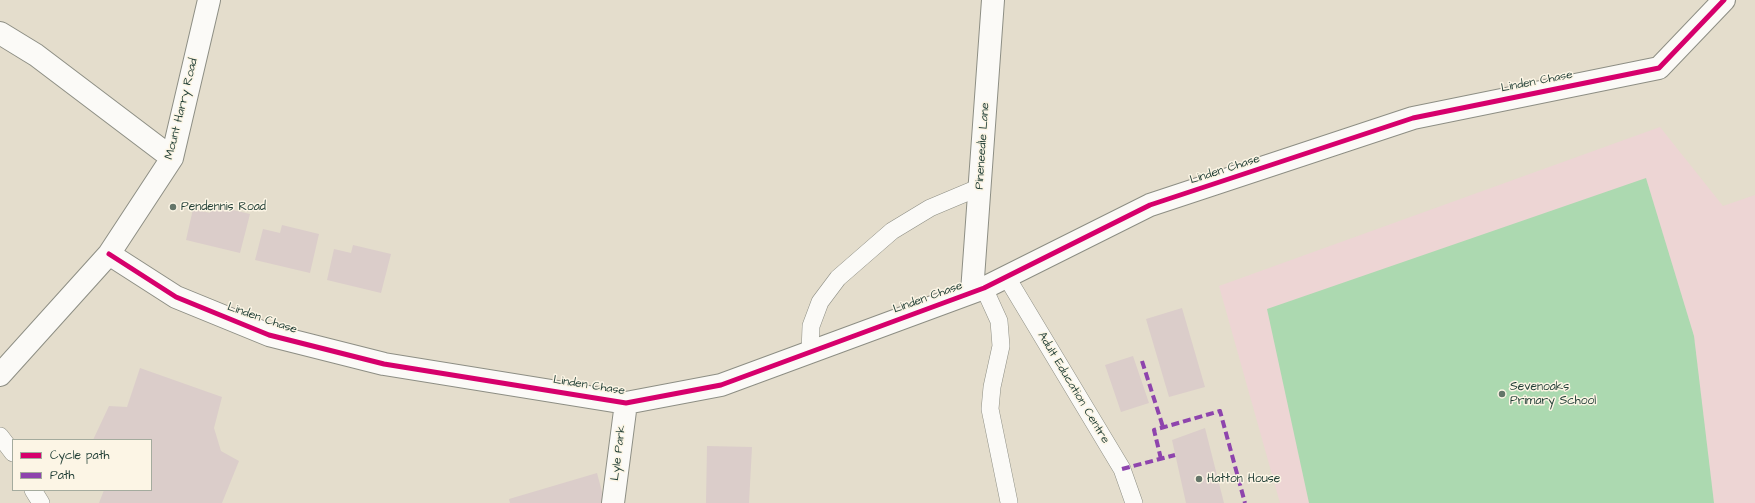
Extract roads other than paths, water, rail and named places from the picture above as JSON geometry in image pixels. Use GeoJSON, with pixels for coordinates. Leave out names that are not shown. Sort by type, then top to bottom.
{"type":"FeatureCollection","features":[{"type":"Feature","properties":{"kind":"street","name":"Mount Harry Road"},"geometry":{"type":"LineString","coordinates":[[0,375],[109,254],[172,158],[209,0]]}},
{"type":"Feature","properties":{"kind":"street","name":"Pineneedle Lane"},"geometry":{"type":"LineString","coordinates":[[978,290],[980,186],[993,0]]}},
{"type":"Feature","properties":{"kind":"street","name":"Linden Chase"},"geometry":{"type":"LineString","coordinates":[[109,254],[176,297],[269,335],[384,364],[626,403],[721,385],[978,290],[1150,205],[1413,118],[1659,68],[1719,2]]}},
{"type":"Feature","properties":{"kind":"street"},"geometry":{"type":"LineString","coordinates":[[0,33],[36,55],[172,158]]}},
{"type":"Feature","properties":{"kind":"street","name":"Lyle Park"},"geometry":{"type":"LineString","coordinates":[[613,503],[626,403]]}},
{"type":"Feature","properties":{"kind":"lane"},"geometry":{"type":"LineString","coordinates":[[810,352],[811,326],[820,302],[838,278],[892,231],[930,208],[980,186]]}},
{"type":"Feature","properties":{"kind":"lane","name":"Adult Education Centre"},"geometry":{"type":"LineString","coordinates":[[1006,276],[1122,469],[1134,503]]}},
{"type":"Feature","properties":{"kind":"lane"},"geometry":{"type":"LineString","coordinates":[[978,290],[999,321],[1001,346],[992,386],[990,409],[1009,502]]}},
{"type":"Feature","properties":{"kind":"lane"},"geometry":{"type":"LineString","coordinates":[[0,436],[12,452]]}},
{"type":"Feature","properties":{"kind":"lane"},"geometry":{"type":"LineString","coordinates":[[34,491],[41,503]]}},
{"type":"Feature","properties":{"kind":"place","name":"Pendennis Road"},"geometry":{"type":"Point","coordinates":[173,207]}},
{"type":"Feature","properties":{"kind":"place","name":"Sevenoaks Primary School"},"geometry":{"type":"Point","coordinates":[1502,394]}},
{"type":"Feature","properties":{"kind":"place","name":"Hatton House"},"geometry":{"type":"Point","coordinates":[1199,479]}}]}
